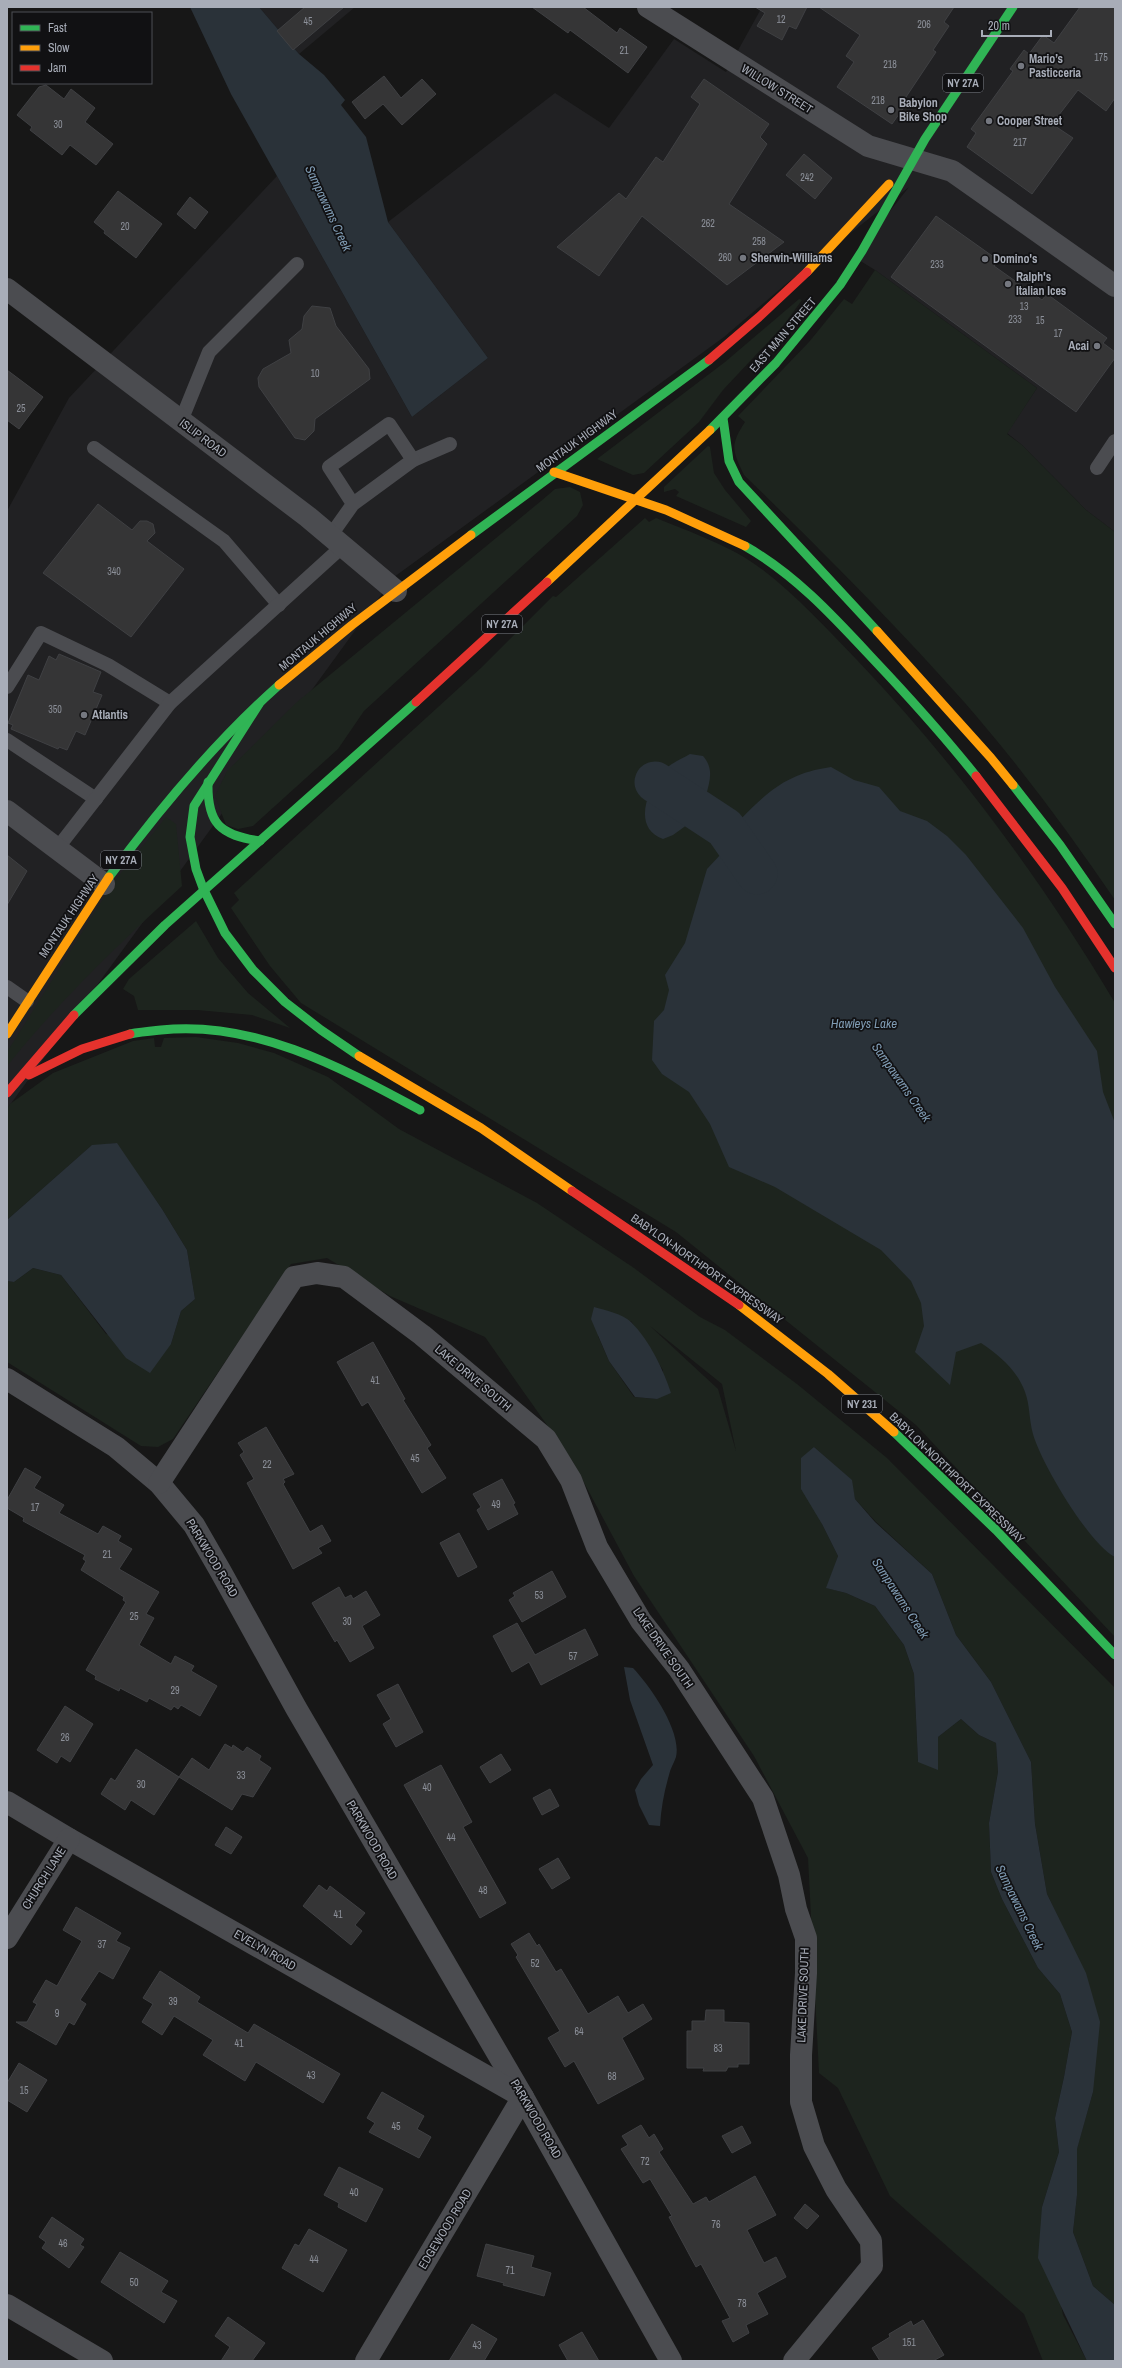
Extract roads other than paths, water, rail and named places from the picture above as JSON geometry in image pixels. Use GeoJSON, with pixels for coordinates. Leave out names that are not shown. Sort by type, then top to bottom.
{"type":"FeatureCollection","features":[{"type":"Feature","properties":{"kind":"main road","name":"EAST MAIN STREET"},"geometry":{"type":"LineString","coordinates":[[636,498],[723,418],[786,352],[839,286],[861,252],[913,158],[1013,7]]}},
{"type":"Feature","properties":{"kind":"main road","name":"EAST MAIN STREET"},"geometry":{"type":"LineString","coordinates":[[730,343],[785,293],[913,158]]}},
{"type":"Feature","properties":{"kind":"main road","name":"MONTAUK HIGHWAY"},"geometry":{"type":"LineString","coordinates":[[7,1034],[104,884],[172,795],[228,734],[259,704],[330,642],[396,591],[554,472],[685,378],[730,343]]}},
{"type":"Feature","properties":{"kind":"main road"},"geometry":{"type":"LineString","coordinates":[[723,418],[728,457],[739,482],[924,682],[991,758],[1060,845],[1115,924]]}},
{"type":"Feature","properties":{"kind":"main road"},"geometry":{"type":"LineString","coordinates":[[554,472],[636,498],[724,536],[756,553],[788,576],[829,613],[907,695],[973,773],[1040,860],[1115,968]]}},
{"type":"Feature","properties":{"kind":"main road","name":"NY 27A"},"geometry":{"type":"LineString","coordinates":[[7,1093],[14,1083],[102,986],[260,841],[419,700],[636,498]]}},
{"type":"Feature","properties":{"kind":"main road"},"geometry":{"type":"LineString","coordinates":[[259,704],[208,782],[194,807],[190,836],[196,868],[204,892],[239,952],[261,981],[278,998],[341,1045],[480,1128],[574,1193]]}},
{"type":"Feature","properties":{"kind":"main road"},"geometry":{"type":"LineString","coordinates":[[208,782],[208,808],[211,818],[217,826],[232,836],[260,841]]}},
{"type":"Feature","properties":{"kind":"main road"},"geometry":{"type":"LineString","coordinates":[[14,1083],[66,1054],[90,1044],[148,1031],[200,1028],[244,1033],[287,1045],[340,1068],[427,1114]]}},
{"type":"Feature","properties":{"kind":"main road"},"geometry":{"type":"LineString","coordinates":[[506,1157],[574,1193]]}},
{"type":"Feature","properties":{"kind":"main road","name":"BABYLON-NORTHPORT EXPRESSWAY"},"geometry":{"type":"LineString","coordinates":[[574,1193],[681,1262],[783,1338],[848,1391],[954,1489],[1115,1655]]}},
{"type":"Feature","properties":{"kind":"street","name":"WILLOW STREET"},"geometry":{"type":"LineString","coordinates":[[648,7],[868,146],[913,158]]}},
{"type":"Feature","properties":{"kind":"street"},"geometry":{"type":"LineString","coordinates":[[913,158],[952,171],[1115,286]]}},
{"type":"Feature","properties":{"kind":"street","name":"ISLIP ROAD"},"geometry":{"type":"LineString","coordinates":[[7,289],[337,540],[396,591]]}},
{"type":"Feature","properties":{"kind":"street"},"geometry":{"type":"LineString","coordinates":[[7,811],[56,850],[104,884]]}},
{"type":"Feature","properties":{"kind":"street","name":"LAKE DRIVE SOUTH"},"geometry":{"type":"LineString","coordinates":[[159,1483],[294,1277],[317,1273],[344,1277],[383,1304],[546,1438],[571,1480],[597,1547],[640,1621],[679,1669],[763,1798],[789,1875],[796,1909],[806,1938],[806,1973],[801,2055],[801,2102],[814,2146],[836,2190],[871,2241],[872,2266],[794,2361]]}},
{"type":"Feature","properties":{"kind":"street","name":"PARKWOOD ROAD"},"geometry":{"type":"LineString","coordinates":[[7,1379],[116,1447],[159,1483],[194,1525],[222,1572],[296,1708],[524,2097],[671,2361]]}},
{"type":"Feature","properties":{"kind":"street","name":"EVELYN ROAD"},"geometry":{"type":"LineString","coordinates":[[7,1802],[69,1839],[524,2097]]}},
{"type":"Feature","properties":{"kind":"street","name":"CHURCH LANE"},"geometry":{"type":"LineString","coordinates":[[7,1938],[69,1839]]}},
{"type":"Feature","properties":{"kind":"street","name":"EDGEWOOD ROAD"},"geometry":{"type":"LineString","coordinates":[[366,2361],[524,2097]]}},
{"type":"Feature","properties":{"kind":"street"},"geometry":{"type":"LineString","coordinates":[[7,2305],[102,2361]]}},
{"type":"Feature","properties":{"kind":"lane"},"geometry":{"type":"LineString","coordinates":[[181,421],[209,352],[297,264]]}},
{"type":"Feature","properties":{"kind":"lane"},"geometry":{"type":"LineString","coordinates":[[354,504],[329,467],[388,424],[413,460]]}},
{"type":"Feature","properties":{"kind":"lane"},"geometry":{"type":"LineString","coordinates":[[1097,468],[1115,441]]}},
{"type":"Feature","properties":{"kind":"lane"},"geometry":{"type":"LineString","coordinates":[[56,850],[170,703],[279,605],[337,540],[354,504],[413,460],[450,444]]}},
{"type":"Feature","properties":{"kind":"lane"},"geometry":{"type":"LineString","coordinates":[[94,448],[224,541],[279,605]]}},
{"type":"Feature","properties":{"kind":"lane"},"geometry":{"type":"LineString","coordinates":[[7,687],[41,633],[108,665],[170,703]]}},
{"type":"Feature","properties":{"kind":"lane"},"geometry":{"type":"LineString","coordinates":[[7,740],[96,799]]}},
{"type":"Feature","properties":{"kind":"lane"},"geometry":{"type":"LineString","coordinates":[[7,987],[27,1001]]}},
{"type":"Feature","properties":{"kind":"water"},"geometry":{"type":"Polygon","coordinates":[[[190,7],[259,7],[299,54],[324,75],[345,100],[341,105],[366,137],[388,222],[488,358],[412,417],[231,94],[190,7]]]}},
{"type":"Feature","properties":{"kind":"water"},"geometry":{"type":"Polygon","coordinates":[[[690,754],[703,756],[709,765],[710,774],[706,796],[722,813],[711,830],[691,822],[673,835],[663,839],[653,834],[645,818],[645,808],[648,798],[657,779],[663,771],[690,754]]]}},
{"type":"Feature","properties":{"kind":"water","name":"Hawleys Lake"},"geometry":{"type":"Polygon","coordinates":[[[831,767],[854,780],[879,787],[900,811],[927,821],[947,836],[966,855],[1023,928],[1055,987],[1097,1051],[1103,1092],[1115,1123],[1115,1557],[1104,1549],[1092,1536],[1067,1502],[1046,1464],[1033,1434],[1028,1402],[1022,1384],[1007,1364],[981,1343],[956,1352],[950,1385],[915,1352],[924,1326],[921,1303],[911,1281],[881,1250],[775,1187],[729,1167],[710,1124],[689,1092],[662,1074],[652,1060],[654,1021],[664,1010],[669,990],[665,975],[685,943],[707,869],[722,853],[726,842],[720,836],[731,819],[739,821],[770,792],[780,785],[803,774],[831,767]]]}},
{"type":"Feature","properties":{"kind":"water"},"geometry":{"type":"Polygon","coordinates":[[[117,1143],[162,1209],[187,1250],[195,1299],[181,1311],[171,1344],[150,1373],[126,1358],[61,1275],[33,1268],[14,1282],[7,1281],[7,1220],[92,1145],[117,1143]]]}},
{"type":"Feature","properties":{"kind":"water"},"geometry":{"type":"Polygon","coordinates":[[[594,1307],[614,1313],[628,1319],[631,1322],[650,1346],[664,1374],[671,1393],[657,1399],[635,1397],[609,1361],[591,1319],[594,1307]]]}},
{"type":"Feature","properties":{"kind":"water"},"geometry":{"type":"Polygon","coordinates":[[[814,1447],[852,1480],[855,1499],[875,1522],[932,1574],[956,1635],[991,1682],[1031,1762],[1035,1824],[1047,1894],[1086,1973],[1100,2022],[1093,2092],[1077,2149],[1077,2195],[1073,2232],[1093,2286],[1115,2305],[1115,2361],[1087,2361],[1038,2258],[1042,2207],[1059,2152],[1055,2118],[1072,2032],[1060,1994],[1038,1968],[1002,1899],[991,1872],[989,1823],[998,1772],[996,1743],[979,1735],[961,1719],[938,1737],[938,1770],[918,1762],[914,1674],[904,1645],[875,1606],[846,1593],[826,1588],[838,1556],[822,1524],[801,1489],[801,1458],[814,1447]]]}},
{"type":"Feature","properties":{"kind":"water"},"geometry":{"type":"Polygon","coordinates":[[[624,1667],[633,1668],[656,1697],[670,1722],[677,1746],[676,1757],[670,1770],[666,1788],[660,1826],[649,1825],[639,1805],[635,1790],[641,1779],[653,1765],[630,1700],[624,1667]]]}},
{"type":"Feature","properties":{"kind":"waterway","name":"Sampawams Creek"},"geometry":{"type":"LineString","coordinates":[[655,782],[725,828],[757,874]]}},
{"type":"Feature","properties":{"kind":"place","name":"Mario’s Pasticceria"},"geometry":{"type":"Point","coordinates":[1021,66]}},
{"type":"Feature","properties":{"kind":"place","name":"Babylon Bike Shop"},"geometry":{"type":"Point","coordinates":[891,110]}},
{"type":"Feature","properties":{"kind":"place","name":"Cooper Street"},"geometry":{"type":"Point","coordinates":[989,121]}},
{"type":"Feature","properties":{"kind":"place","name":"Sherwin-Williams"},"geometry":{"type":"Point","coordinates":[743,258]}},
{"type":"Feature","properties":{"kind":"place","name":"Domino's"},"geometry":{"type":"Point","coordinates":[985,259]}},
{"type":"Feature","properties":{"kind":"place","name":"Ralph's Italian Ices"},"geometry":{"type":"Point","coordinates":[1008,284]}},
{"type":"Feature","properties":{"kind":"place","name":"Acai"},"geometry":{"type":"Point","coordinates":[1097,346]}},
{"type":"Feature","properties":{"kind":"place","name":"Atlantis"},"geometry":{"type":"Point","coordinates":[84,715]}}]}
